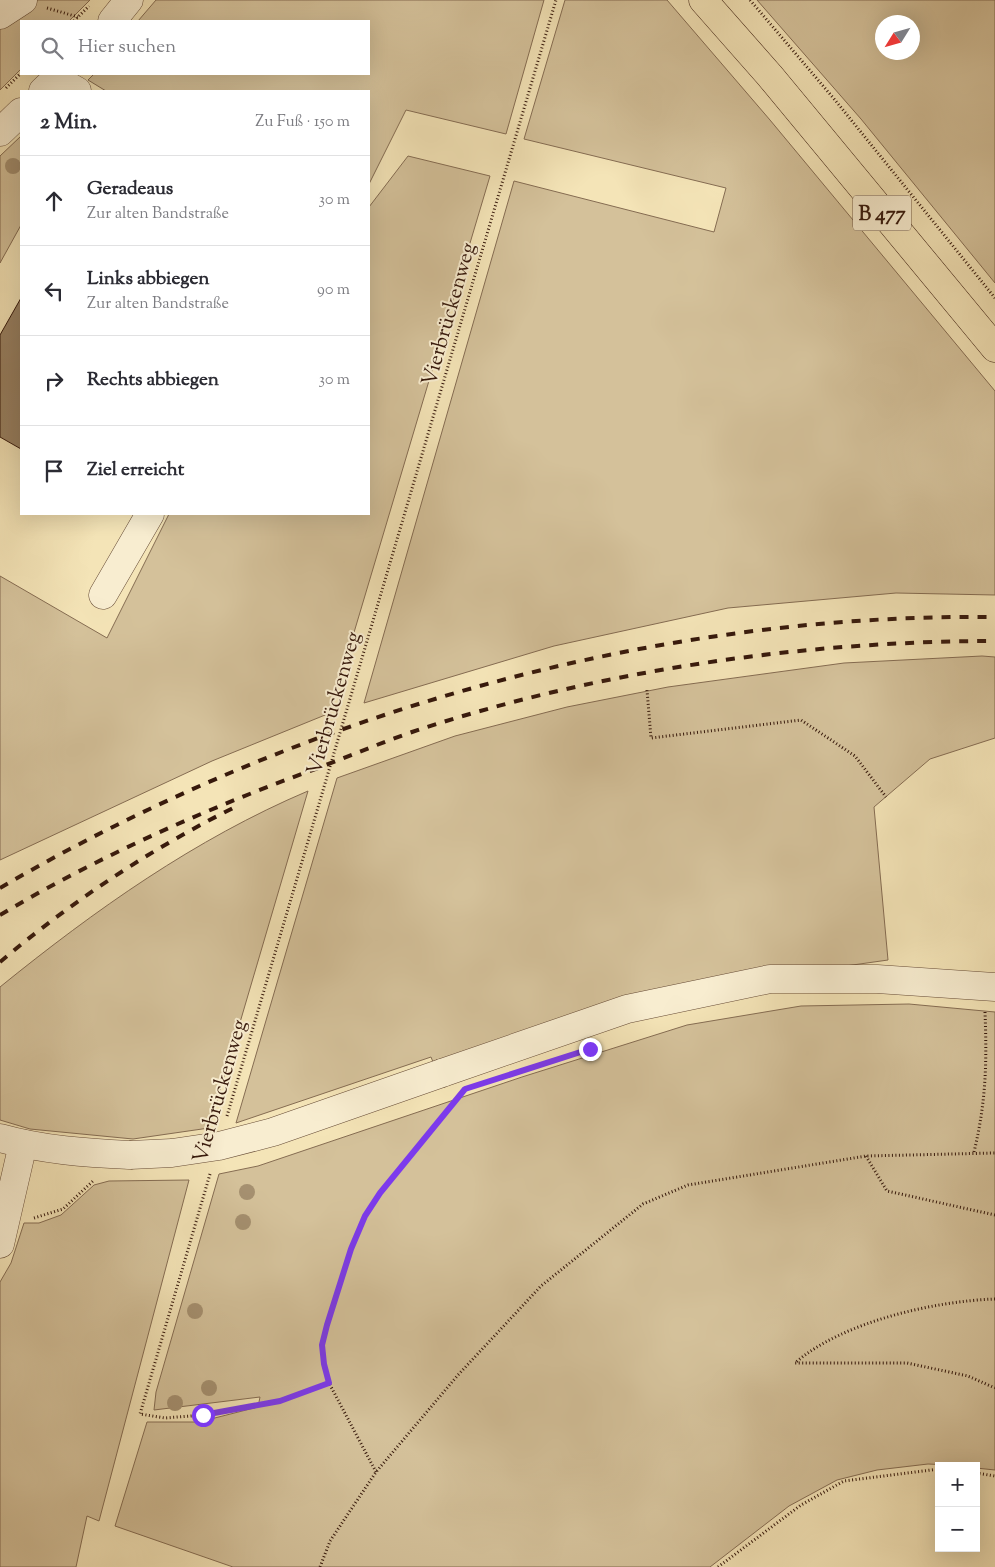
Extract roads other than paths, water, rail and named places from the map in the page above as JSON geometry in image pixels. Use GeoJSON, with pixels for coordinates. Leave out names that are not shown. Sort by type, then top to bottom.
{"type":"FeatureCollection","features":[{"type":"Feature","properties":{"kind":"main road","name":"B 477"},"geometry":{"type":"LineString","coordinates":[[703,0],[770,76],[995,348]]}},
{"type":"Feature","properties":{"kind":"street"},"geometry":{"type":"LineString","coordinates":[[0,15],[23,0]]}},
{"type":"Feature","properties":{"kind":"street"},"geometry":{"type":"LineString","coordinates":[[113,20],[129,0]]}},
{"type":"Feature","properties":{"kind":"street"},"geometry":{"type":"LineString","coordinates":[[0,132],[20,113]]}},
{"type":"Feature","properties":{"kind":"street"},"geometry":{"type":"LineString","coordinates":[[103,596],[149,515]]}},
{"type":"Feature","properties":{"kind":"street"},"geometry":{"type":"LineString","coordinates":[[0,1244],[8,1215],[12,1141],[72,1152],[130,1155],[172,1153],[237,1141],[273,1132],[627,1009],[770,979],[877,980],[990,997]]}},
{"type":"Feature","properties":{"kind":"railway"},"geometry":{"type":"LineString","coordinates":[[0,888],[114,827],[232,772],[354,725],[480,686],[607,655],[736,633],[866,620],[995,617]]}},
{"type":"Feature","properties":{"kind":"railway"},"geometry":{"type":"LineString","coordinates":[[0,915],[77,872],[156,834],[236,799],[400,736],[482,711],[553,692],[626,676],[700,664],[848,647],[922,642],[995,641]]}},
{"type":"Feature","properties":{"kind":"railway"},"geometry":{"type":"LineString","coordinates":[[0,962],[55,918],[113,877],[173,840],[235,807]]}}]}
